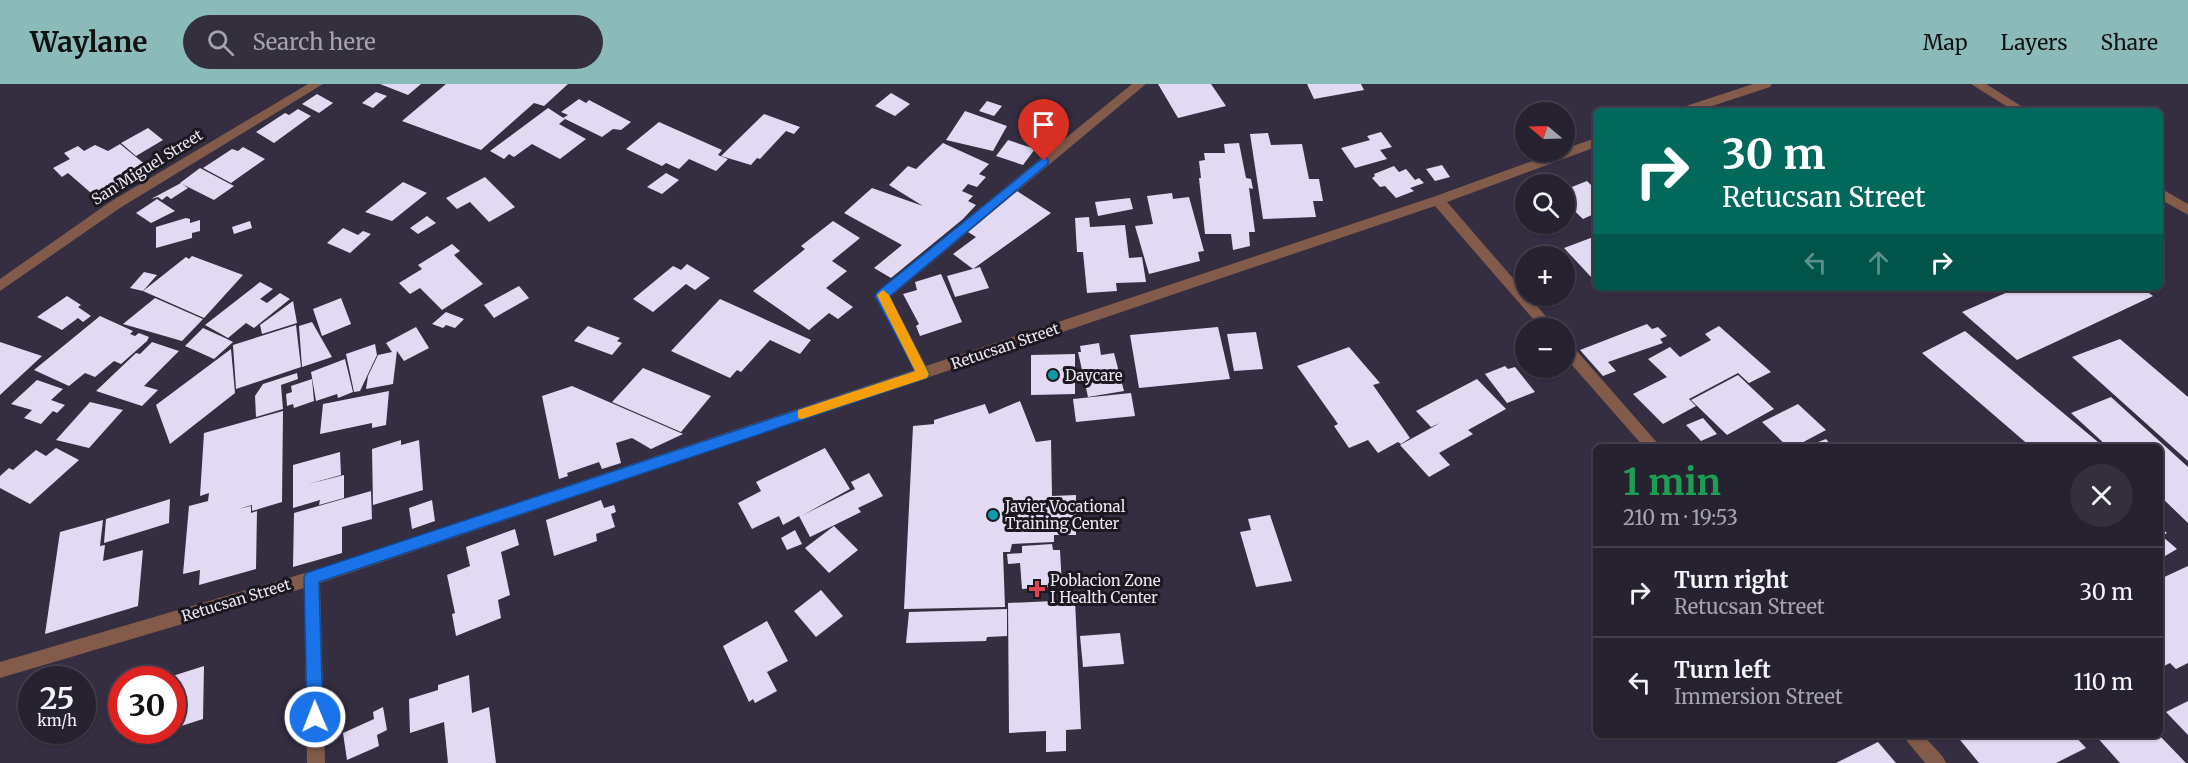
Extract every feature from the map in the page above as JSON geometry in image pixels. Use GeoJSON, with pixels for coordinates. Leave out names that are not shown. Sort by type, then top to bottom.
{"type":"FeatureCollection","features":[{"type":"Feature","properties":{"kind":"street","name":"San Miguel Street"},"geometry":{"type":"LineString","coordinates":[[0,286],[116,205],[317,84]]}},
{"type":"Feature","properties":{"kind":"street"},"geometry":{"type":"LineString","coordinates":[[922,374],[882,296],[1140,84]]}},
{"type":"Feature","properties":{"kind":"street"},"geometry":{"type":"LineString","coordinates":[[1693,108],[1766,84]]}},
{"type":"Feature","properties":{"kind":"street"},"geometry":{"type":"LineString","coordinates":[[1977,84],[2017,108]]}},
{"type":"Feature","properties":{"kind":"street","name":"Retucsan Street"},"geometry":{"type":"LineString","coordinates":[[0,670],[312,578],[1437,200],[1593,143]]}},
{"type":"Feature","properties":{"kind":"street"},"geometry":{"type":"LineString","coordinates":[[2163,195],[2188,210]]}},
{"type":"Feature","properties":{"kind":"street"},"geometry":{"type":"LineString","coordinates":[[1437,200],[1540,318]]}},
{"type":"Feature","properties":{"kind":"street"},"geometry":{"type":"LineString","coordinates":[[1575,358],[1650,444]]}},
{"type":"Feature","properties":{"kind":"street"},"geometry":{"type":"LineString","coordinates":[[312,578],[316,763]]}},
{"type":"Feature","properties":{"kind":"street"},"geometry":{"type":"LineString","coordinates":[[1914,738],[1936,763]]}},
{"type":"Feature","properties":{"kind":"building"},"geometry":{"type":"Polygon","coordinates":[[[380,84],[421,84],[408,95],[380,84]]]}},
{"type":"Feature","properties":{"kind":"building"},"geometry":{"type":"Polygon","coordinates":[[[446,84],[568,84],[544,106],[534,103],[481,150],[402,121],[446,84]]]}},
{"type":"Feature","properties":{"kind":"building"},"geometry":{"type":"Polygon","coordinates":[[[1158,84],[1211,84],[1226,106],[1178,118],[1158,84]]]}},
{"type":"Feature","properties":{"kind":"building"},"geometry":{"type":"Polygon","coordinates":[[[1307,84],[1361,84],[1364,90],[1314,99],[1307,84]]]}},
{"type":"Feature","properties":{"kind":"building"},"geometry":{"type":"Polygon","coordinates":[[[376,92],[387,96],[373,108],[362,103],[376,92]]]}},
{"type":"Feature","properties":{"kind":"building"},"geometry":{"type":"Polygon","coordinates":[[[891,93],[910,104],[895,116],[875,106],[891,93]]]}},
{"type":"Feature","properties":{"kind":"building"},"geometry":{"type":"Polygon","coordinates":[[[317,94],[333,103],[319,113],[302,104],[317,94]]]}},
{"type":"Feature","properties":{"kind":"building"},"geometry":{"type":"Polygon","coordinates":[[[579,99],[586,103],[589,100],[631,122],[621,130],[613,129],[602,137],[563,118],[568,115],[561,112],[579,99]]]}},
{"type":"Feature","properties":{"kind":"building"},"geometry":{"type":"Polygon","coordinates":[[[987,101],[1002,106],[994,116],[979,111],[987,101]]]}},
{"type":"Feature","properties":{"kind":"building"},"geometry":{"type":"Polygon","coordinates":[[[548,108],[565,119],[559,124],[586,139],[560,159],[532,144],[514,157],[509,154],[504,159],[490,151],[548,108]]]}},
{"type":"Feature","properties":{"kind":"building"},"geometry":{"type":"Polygon","coordinates":[[[298,109],[311,116],[274,143],[256,132],[285,113],[289,115],[298,109]]]}},
{"type":"Feature","properties":{"kind":"building"},"geometry":{"type":"Polygon","coordinates":[[[965,111],[1007,126],[993,151],[946,140],[965,111]]]}},
{"type":"Feature","properties":{"kind":"building"},"geometry":{"type":"Polygon","coordinates":[[[764,114],[800,127],[794,134],[786,131],[760,159],[757,158],[751,165],[721,156],[764,114]]]}},
{"type":"Feature","properties":{"kind":"building"},"geometry":{"type":"Polygon","coordinates":[[[659,122],[722,150],[718,155],[728,159],[716,171],[689,159],[679,169],[666,163],[662,166],[626,149],[659,122]]]}},
{"type":"Feature","properties":{"kind":"building"},"geometry":{"type":"Polygon","coordinates":[[[148,128],[163,140],[136,156],[121,143],[148,128]]]}},
{"type":"Feature","properties":{"kind":"building"},"geometry":{"type":"Polygon","coordinates":[[[1381,132],[1392,147],[1380,150],[1387,159],[1355,168],[1341,148],[1370,140],[1367,136],[1381,132]]]}},
{"type":"Feature","properties":{"kind":"building"},"geometry":{"type":"Polygon","coordinates":[[[1268,133],[1271,145],[1302,144],[1309,179],[1319,179],[1323,201],[1313,201],[1316,217],[1263,219],[1250,134],[1268,133]]]}},
{"type":"Feature","properties":{"kind":"building"},"geometry":{"type":"Polygon","coordinates":[[[1008,140],[1035,149],[1023,165],[996,156],[1008,140]]]}},
{"type":"Feature","properties":{"kind":"building"},"geometry":{"type":"Polygon","coordinates":[[[943,143],[989,164],[979,174],[986,177],[977,187],[968,184],[962,191],[973,196],[968,201],[976,205],[963,219],[891,278],[874,268],[902,245],[844,213],[872,188],[923,206],[889,185],[908,166],[916,169],[943,143]]]}},
{"type":"Feature","properties":{"kind":"building"},"geometry":{"type":"Polygon","coordinates":[[[1239,143],[1246,178],[1251,179],[1253,189],[1249,188],[1255,232],[1249,232],[1250,246],[1233,250],[1231,234],[1205,234],[1199,161],[1205,160],[1204,153],[1225,153],[1224,144],[1239,143]]]}},
{"type":"Feature","properties":{"kind":"building"},"geometry":{"type":"Polygon","coordinates":[[[120,144],[147,166],[132,175],[135,178],[98,199],[68,173],[62,177],[53,168],[70,159],[64,153],[78,146],[84,151],[95,145],[108,151],[120,144]]]}},
{"type":"Feature","properties":{"kind":"building"},"geometry":{"type":"Polygon","coordinates":[[[243,147],[265,159],[231,183],[203,168],[232,149],[238,151],[243,147]]]}},
{"type":"Feature","properties":{"kind":"building"},"geometry":{"type":"Polygon","coordinates":[[[1442,165],[1450,177],[1435,181],[1426,169],[1442,165]]]}},
{"type":"Feature","properties":{"kind":"building"},"geometry":{"type":"Polygon","coordinates":[[[1394,166],[1399,172],[1406,169],[1415,180],[1419,178],[1424,183],[1410,188],[1414,191],[1396,198],[1385,186],[1380,187],[1372,178],[1374,174],[1394,166]]]}},
{"type":"Feature","properties":{"kind":"building"},"geometry":{"type":"Polygon","coordinates":[[[200,168],[234,186],[214,200],[180,183],[200,168]]]}},
{"type":"Feature","properties":{"kind":"building"},"geometry":{"type":"Polygon","coordinates":[[[666,173],[679,180],[662,194],[647,187],[666,173]]]}},
{"type":"Feature","properties":{"kind":"building"},"geometry":{"type":"Polygon","coordinates":[[[485,177],[515,207],[489,222],[470,202],[457,209],[446,198],[485,177]]]}},
{"type":"Feature","properties":{"kind":"building"},"geometry":{"type":"Polygon","coordinates":[[[1587,181],[1593,187],[1593,214],[1583,219],[1575,211],[1575,186],[1587,181]]]}},
{"type":"Feature","properties":{"kind":"building"},"geometry":{"type":"Polygon","coordinates":[[[403,182],[427,193],[392,221],[365,212],[403,182]]]}},
{"type":"Feature","properties":{"kind":"building"},"geometry":{"type":"Polygon","coordinates":[[[181,183],[188,188],[171,199],[167,196],[162,200],[158,197],[151,199],[181,183]]]}},
{"type":"Feature","properties":{"kind":"building"},"geometry":{"type":"Polygon","coordinates":[[[1017,191],[1051,213],[973,269],[953,254],[976,237],[968,232],[1017,191]]]}},
{"type":"Feature","properties":{"kind":"building"},"geometry":{"type":"Polygon","coordinates":[[[1172,193],[1173,199],[1189,197],[1204,251],[1198,252],[1200,261],[1149,274],[1135,226],[1153,224],[1147,196],[1172,193]]]}},
{"type":"Feature","properties":{"kind":"building"},"geometry":{"type":"Polygon","coordinates":[[[1130,198],[1133,209],[1098,216],[1095,202],[1130,198]]]}},
{"type":"Feature","properties":{"kind":"building"},"geometry":{"type":"Polygon","coordinates":[[[157,199],[175,211],[151,223],[136,213],[157,199]]]}},
{"type":"Feature","properties":{"kind":"building"},"geometry":{"type":"Polygon","coordinates":[[[427,216],[436,223],[418,234],[410,228],[427,216]]]}},
{"type":"Feature","properties":{"kind":"building"},"geometry":{"type":"Polygon","coordinates":[[[1089,217],[1090,227],[1125,225],[1129,258],[1142,257],[1146,282],[1116,283],[1117,291],[1087,293],[1083,252],[1077,252],[1075,218],[1089,217]]]}},
{"type":"Feature","properties":{"kind":"building"},"geometry":{"type":"Polygon","coordinates":[[[186,218],[190,219],[190,223],[200,220],[200,231],[192,233],[192,238],[156,248],[156,227],[186,218]]]}},
{"type":"Feature","properties":{"kind":"building"},"geometry":{"type":"Polygon","coordinates":[[[250,221],[252,228],[234,234],[232,227],[250,221]]]}},
{"type":"Feature","properties":{"kind":"building"},"geometry":{"type":"Polygon","coordinates":[[[833,221],[860,238],[832,261],[847,271],[826,288],[853,307],[838,319],[829,313],[809,330],[753,291],[805,249],[801,246],[833,221]]]}},
{"type":"Feature","properties":{"kind":"building"},"geometry":{"type":"Polygon","coordinates":[[[343,228],[358,235],[363,231],[371,234],[350,253],[327,243],[343,228]]]}},
{"type":"Feature","properties":{"kind":"building"},"geometry":{"type":"Polygon","coordinates":[[[1593,237],[1593,278],[1575,260],[1575,246],[1569,246],[1593,237]]]}},
{"type":"Feature","properties":{"kind":"building"},"geometry":{"type":"Polygon","coordinates":[[[452,244],[460,251],[454,255],[483,284],[442,310],[420,288],[410,294],[399,283],[422,269],[418,265],[452,244]]]}},
{"type":"Feature","properties":{"kind":"building"},"geometry":{"type":"Polygon","coordinates":[[[192,256],[243,275],[204,318],[143,291],[186,257],[189,259],[192,256]]]}},
{"type":"Feature","properties":{"kind":"building"},"geometry":{"type":"Polygon","coordinates":[[[687,264],[710,278],[695,290],[686,284],[653,312],[633,299],[673,266],[681,270],[687,264]]]}},
{"type":"Feature","properties":{"kind":"building"},"geometry":{"type":"Polygon","coordinates":[[[980,267],[989,288],[955,297],[947,276],[980,267]]]}},
{"type":"Feature","properties":{"kind":"building"},"geometry":{"type":"Polygon","coordinates":[[[144,272],[157,275],[143,291],[130,288],[144,272]]]}},
{"type":"Feature","properties":{"kind":"building"},"geometry":{"type":"Polygon","coordinates":[[[941,274],[962,322],[920,336],[916,326],[919,324],[903,294],[917,290],[915,282],[941,274]]]}},
{"type":"Feature","properties":{"kind":"building"},"geometry":{"type":"Polygon","coordinates":[[[260,282],[273,289],[260,299],[267,303],[280,293],[290,299],[254,328],[246,323],[228,338],[205,325],[260,282]]]}},
{"type":"Feature","properties":{"kind":"building"},"geometry":{"type":"Polygon","coordinates":[[[519,286],[529,298],[494,318],[484,305],[519,286]]]}},
{"type":"Feature","properties":{"kind":"building"},"geometry":{"type":"Polygon","coordinates":[[[2010,291],[2146,291],[2153,296],[2017,360],[1962,312],[2010,291]]]}},
{"type":"Feature","properties":{"kind":"building"},"geometry":{"type":"Polygon","coordinates":[[[67,296],[81,305],[78,307],[91,316],[83,322],[78,318],[62,330],[37,317],[67,296]]]}},
{"type":"Feature","properties":{"kind":"building"},"geometry":{"type":"Polygon","coordinates":[[[155,298],[203,319],[182,341],[123,324],[155,298]]]}},
{"type":"Feature","properties":{"kind":"building"},"geometry":{"type":"Polygon","coordinates":[[[341,298],[351,324],[322,336],[313,309],[341,298]]]}},
{"type":"Feature","properties":{"kind":"building"},"geometry":{"type":"Polygon","coordinates":[[[720,299],[811,340],[800,354],[770,340],[741,372],[737,370],[730,378],[671,351],[720,299]]]}},
{"type":"Feature","properties":{"kind":"building"},"geometry":{"type":"Polygon","coordinates":[[[293,301],[297,323],[262,334],[260,325],[293,301]]]}},
{"type":"Feature","properties":{"kind":"building"},"geometry":{"type":"Polygon","coordinates":[[[446,312],[464,319],[455,328],[446,325],[443,328],[432,324],[446,312]]]}},
{"type":"Feature","properties":{"kind":"building"},"geometry":{"type":"Polygon","coordinates":[[[100,316],[133,331],[130,334],[135,336],[139,333],[149,337],[121,364],[114,361],[95,377],[85,373],[69,386],[34,370],[100,316]]]}},
{"type":"Feature","properties":{"kind":"building"},"geometry":{"type":"Polygon","coordinates":[[[312,322],[332,357],[302,367],[299,326],[312,322]]]}},
{"type":"Feature","properties":{"kind":"building"},"geometry":{"type":"Polygon","coordinates":[[[1647,324],[1652,329],[1658,327],[1667,336],[1660,339],[1663,343],[1608,362],[1616,371],[1603,376],[1580,350],[1647,324]]]}},
{"type":"Feature","properties":{"kind":"building"},"geometry":{"type":"Polygon","coordinates":[[[296,325],[301,367],[236,389],[233,345],[296,325]]]}},
{"type":"Feature","properties":{"kind":"building"},"geometry":{"type":"Polygon","coordinates":[[[588,326],[620,338],[617,341],[622,343],[612,355],[574,341],[588,326]]]}},
{"type":"Feature","properties":{"kind":"building"},"geometry":{"type":"Polygon","coordinates":[[[1719,326],[1771,372],[1749,383],[1738,373],[1689,399],[1696,406],[1663,424],[1633,394],[1667,377],[1648,359],[1670,347],[1680,357],[1711,340],[1705,334],[1719,326]]]}},
{"type":"Feature","properties":{"kind":"building"},"geometry":{"type":"Polygon","coordinates":[[[416,327],[429,348],[404,361],[397,351],[393,384],[366,389],[368,376],[378,355],[392,352],[386,343],[416,327]]]}},
{"type":"Feature","properties":{"kind":"building"},"geometry":{"type":"Polygon","coordinates":[[[1218,327],[1230,379],[1139,388],[1130,335],[1218,327]]]}},
{"type":"Feature","properties":{"kind":"building"},"geometry":{"type":"Polygon","coordinates":[[[203,328],[233,342],[214,359],[185,346],[203,328]]]}},
{"type":"Feature","properties":{"kind":"building"},"geometry":{"type":"Polygon","coordinates":[[[1965,331],[2100,444],[2028,444],[1922,353],[1965,331]]]}},
{"type":"Feature","properties":{"kind":"building"},"geometry":{"type":"Polygon","coordinates":[[[1256,332],[1263,369],[1234,371],[1227,334],[1256,332]]]}},
{"type":"Feature","properties":{"kind":"building"},"geometry":{"type":"Polygon","coordinates":[[[2120,339],[2188,397],[2188,461],[2072,357],[2120,339]]]}},
{"type":"Feature","properties":{"kind":"building"},"geometry":{"type":"Polygon","coordinates":[[[0,342],[42,356],[0,395],[0,342]]]}},
{"type":"Feature","properties":{"kind":"building"},"geometry":{"type":"Polygon","coordinates":[[[152,342],[179,351],[144,386],[158,390],[142,406],[96,391],[136,353],[140,354],[152,342]]]}},
{"type":"Feature","properties":{"kind":"building"},"geometry":{"type":"Polygon","coordinates":[[[1099,343],[1101,355],[1114,353],[1124,391],[1088,397],[1078,352],[1081,352],[1080,346],[1099,343]]]}},
{"type":"Feature","properties":{"kind":"building"},"geometry":{"type":"Polygon","coordinates":[[[375,344],[377,355],[360,391],[354,392],[346,354],[375,344]]]}},
{"type":"Feature","properties":{"kind":"building"},"geometry":{"type":"Polygon","coordinates":[[[1349,347],[1380,383],[1373,385],[1410,438],[1401,444],[1398,442],[1378,453],[1368,440],[1349,448],[1334,426],[1338,424],[1297,366],[1349,347]]]}},
{"type":"Feature","properties":{"kind":"building"},"geometry":{"type":"Polygon","coordinates":[[[231,349],[235,393],[170,444],[156,405],[231,349]]]}},
{"type":"Feature","properties":{"kind":"building","name":"Daycare"},"geometry":{"type":"Polygon","coordinates":[[[1075,354],[1075,394],[1031,395],[1031,355],[1075,354]]]}},
{"type":"Feature","properties":{"kind":"building"},"geometry":{"type":"Polygon","coordinates":[[[345,359],[353,392],[338,398],[337,394],[316,401],[311,372],[345,359]]]}},
{"type":"Feature","properties":{"kind":"building"},"geometry":{"type":"Polygon","coordinates":[[[1505,366],[1508,369],[1515,367],[1515,378],[1524,378],[1535,392],[1507,403],[1485,374],[1505,366]]]}},
{"type":"Feature","properties":{"kind":"building"},"geometry":{"type":"Polygon","coordinates":[[[643,368],[711,396],[681,432],[612,402],[643,368]]]}},
{"type":"Feature","properties":{"kind":"building"},"geometry":{"type":"Polygon","coordinates":[[[297,373],[298,379],[281,385],[283,409],[256,417],[255,396],[263,384],[297,373]]]}},
{"type":"Feature","properties":{"kind":"building"},"geometry":{"type":"Polygon","coordinates":[[[1738,375],[1774,409],[1727,435],[1691,400],[1738,375]]]}},
{"type":"Feature","properties":{"kind":"building"},"geometry":{"type":"Polygon","coordinates":[[[312,379],[314,401],[294,408],[293,404],[287,406],[286,394],[292,392],[291,386],[312,379]]]}},
{"type":"Feature","properties":{"kind":"building"},"geometry":{"type":"Polygon","coordinates":[[[1477,379],[1506,409],[1468,430],[1473,434],[1439,453],[1450,465],[1429,477],[1400,445],[1440,423],[1431,427],[1416,411],[1477,379]]]}},
{"type":"Feature","properties":{"kind":"building"},"geometry":{"type":"Polygon","coordinates":[[[37,380],[63,389],[51,400],[65,405],[57,413],[53,411],[41,424],[24,418],[32,410],[11,404],[37,380]]]}},
{"type":"Feature","properties":{"kind":"building"},"geometry":{"type":"Polygon","coordinates":[[[572,386],[683,434],[651,449],[632,438],[616,443],[621,463],[602,469],[599,462],[567,473],[568,476],[559,479],[542,396],[572,386]]]}},
{"type":"Feature","properties":{"kind":"building"},"geometry":{"type":"Polygon","coordinates":[[[389,391],[386,425],[372,428],[372,423],[320,434],[323,404],[389,391]]]}},
{"type":"Feature","properties":{"kind":"building"},"geometry":{"type":"Polygon","coordinates":[[[1131,393],[1135,416],[1076,422],[1073,399],[1131,393]]]}},
{"type":"Feature","properties":{"kind":"building"},"geometry":{"type":"Polygon","coordinates":[[[2111,397],[2163,444],[2105,444],[2071,413],[2111,397]]]}},
{"type":"Feature","properties":{"kind":"building","name":"Javier Vocational Training Center"},"geometry":{"type":"Polygon","coordinates":[[[1020,401],[1036,442],[1051,440],[1052,496],[1076,495],[1076,535],[1054,535],[1054,542],[1012,544],[1010,552],[1003,552],[1005,607],[904,609],[913,426],[934,424],[934,420],[985,404],[989,414],[1020,401]]]}},
{"type":"Feature","properties":{"kind":"building"},"geometry":{"type":"Polygon","coordinates":[[[90,402],[123,410],[89,448],[56,440],[90,402]]]}},
{"type":"Feature","properties":{"kind":"building"},"geometry":{"type":"Polygon","coordinates":[[[1798,404],[1826,430],[1800,444],[1785,444],[1762,422],[1798,404]]]}},
{"type":"Feature","properties":{"kind":"building"},"geometry":{"type":"Polygon","coordinates":[[[283,411],[282,502],[252,511],[252,505],[238,509],[251,506],[251,513],[257,511],[256,569],[199,585],[200,570],[183,574],[189,506],[208,501],[209,493],[200,496],[204,433],[283,411]]]}},
{"type":"Feature","properties":{"kind":"building"},"geometry":{"type":"Polygon","coordinates":[[[1703,418],[1717,434],[1701,441],[1686,425],[1703,418]]]}},
{"type":"Feature","properties":{"kind":"building"},"geometry":{"type":"Polygon","coordinates":[[[1826,439],[1830,444],[1813,444],[1826,439]]]}},
{"type":"Feature","properties":{"kind":"building"},"geometry":{"type":"Polygon","coordinates":[[[401,440],[401,445],[419,440],[423,490],[373,505],[372,449],[401,440]]]}},
{"type":"Feature","properties":{"kind":"building"},"geometry":{"type":"Polygon","coordinates":[[[2163,444],[2188,467],[2188,523],[2163,499],[2163,444]]]}},
{"type":"Feature","properties":{"kind":"building"},"geometry":{"type":"Polygon","coordinates":[[[56,448],[79,460],[30,504],[0,488],[0,476],[9,468],[13,470],[36,450],[46,456],[56,448]]]}},
{"type":"Feature","properties":{"kind":"building"},"geometry":{"type":"Polygon","coordinates":[[[825,448],[850,489],[803,515],[855,489],[851,482],[869,473],[883,496],[858,508],[861,512],[810,537],[799,516],[783,525],[779,516],[752,529],[738,503],[761,491],[756,482],[825,448]]]}},
{"type":"Feature","properties":{"kind":"building"},"geometry":{"type":"Polygon","coordinates":[[[340,452],[341,475],[308,484],[344,475],[344,498],[319,505],[320,500],[293,508],[293,465],[340,452]]]}},
{"type":"Feature","properties":{"kind":"building"},"geometry":{"type":"Polygon","coordinates":[[[371,491],[372,519],[342,527],[342,553],[293,567],[294,513],[371,491]]]}},
{"type":"Feature","properties":{"kind":"building"},"geometry":{"type":"Polygon","coordinates":[[[170,499],[169,523],[104,543],[106,519],[170,499]]]}},
{"type":"Feature","properties":{"kind":"building"},"geometry":{"type":"Polygon","coordinates":[[[432,500],[435,521],[412,529],[409,508],[432,500]]]}},
{"type":"Feature","properties":{"kind":"building"},"geometry":{"type":"Polygon","coordinates":[[[601,500],[604,508],[614,505],[616,512],[611,514],[615,527],[596,534],[597,541],[554,556],[546,520],[601,500]]]}},
{"type":"Feature","properties":{"kind":"building"},"geometry":{"type":"Polygon","coordinates":[[[1270,515],[1292,581],[1256,587],[1240,532],[1251,530],[1248,519],[1270,515]]]}},
{"type":"Feature","properties":{"kind":"building"},"geometry":{"type":"Polygon","coordinates":[[[103,520],[100,546],[105,545],[103,561],[143,550],[138,606],[45,634],[60,532],[103,520]]]}},
{"type":"Feature","properties":{"kind":"building"},"geometry":{"type":"Polygon","coordinates":[[[834,526],[858,550],[829,573],[805,548],[834,526]]]}},
{"type":"Feature","properties":{"kind":"building"},"geometry":{"type":"Polygon","coordinates":[[[515,529],[519,545],[501,552],[510,595],[498,600],[501,618],[456,636],[452,614],[455,613],[447,575],[470,566],[466,547],[515,529]]]}},
{"type":"Feature","properties":{"kind":"building"},"geometry":{"type":"Polygon","coordinates":[[[795,530],[802,544],[787,550],[781,538],[795,530]]]}},
{"type":"Feature","properties":{"kind":"building"},"geometry":{"type":"Polygon","coordinates":[[[2163,537],[2177,549],[2163,557],[2163,537]]]}},
{"type":"Feature","properties":{"kind":"building"},"geometry":{"type":"Polygon","coordinates":[[[1052,544],[1053,550],[1060,550],[1062,586],[1022,589],[1020,563],[1008,564],[1007,554],[1022,553],[1022,546],[1052,544]]]}},
{"type":"Feature","properties":{"kind":"building"},"geometry":{"type":"Polygon","coordinates":[[[2188,566],[2188,663],[2176,669],[2170,663],[2163,666],[2163,578],[2188,566]]]}},
{"type":"Feature","properties":{"kind":"building"},"geometry":{"type":"Polygon","coordinates":[[[821,590],[843,616],[816,637],[794,611],[821,590]]]}},
{"type":"Feature","properties":{"kind":"building"},"geometry":{"type":"Polygon","coordinates":[[[1075,600],[1081,729],[1066,730],[1066,751],[1046,752],[1046,731],[1009,733],[1008,603],[1075,600]]]}},
{"type":"Feature","properties":{"kind":"building"},"geometry":{"type":"Polygon","coordinates":[[[1007,609],[1007,636],[987,637],[986,641],[906,643],[909,612],[1007,609]]]}},
{"type":"Feature","properties":{"kind":"building"},"geometry":{"type":"Polygon","coordinates":[[[767,621],[788,661],[767,672],[777,691],[755,703],[753,699],[749,702],[723,646],[767,621]]]}},
{"type":"Feature","properties":{"kind":"building"},"geometry":{"type":"Polygon","coordinates":[[[1120,633],[1124,664],[1083,667],[1080,636],[1120,633]]]}},
{"type":"Feature","properties":{"kind":"building"},"geometry":{"type":"Polygon","coordinates":[[[204,666],[203,719],[186,724],[186,672],[204,666]]]}},
{"type":"Feature","properties":{"kind":"building"},"geometry":{"type":"Polygon","coordinates":[[[469,675],[472,713],[489,707],[496,763],[448,763],[444,722],[410,733],[409,699],[438,690],[438,685],[469,675]]]}},
{"type":"Feature","properties":{"kind":"building"},"geometry":{"type":"Polygon","coordinates":[[[2188,701],[2188,735],[2166,712],[2188,701]]]}},
{"type":"Feature","properties":{"kind":"building"},"geometry":{"type":"Polygon","coordinates":[[[383,707],[387,730],[377,735],[379,746],[347,760],[343,733],[374,719],[373,712],[383,707]]]}},
{"type":"Feature","properties":{"kind":"building"},"geometry":{"type":"Polygon","coordinates":[[[1958,738],[2077,738],[2086,748],[2056,763],[1979,763],[1958,738]]]}},
{"type":"Feature","properties":{"kind":"building"},"geometry":{"type":"Polygon","coordinates":[[[2098,738],[2162,738],[2186,763],[2120,763],[2098,738]]]}},
{"type":"Feature","properties":{"kind":"building"},"geometry":{"type":"Polygon","coordinates":[[[1878,742],[1896,763],[1836,763],[1878,742]]]}},
{"type":"Feature","properties":{"kind":"slow traffic"},"geometry":{"type":"LineString","coordinates":[[802,414],[922,374],[883,295]]}},
{"type":"Feature","properties":{"kind":"place","name":"Daycare"},"geometry":{"type":"Point","coordinates":[1053,375]}},
{"type":"Feature","properties":{"kind":"place","name":"Javier Vocational Training Center"},"geometry":{"type":"Point","coordinates":[993,515]}},
{"type":"Feature","properties":{"kind":"place","name":"Poblacion Zone I Health Center"},"geometry":{"type":"Point","coordinates":[1037,589]}},
{"type":"Feature","properties":{"kind":"route"},"geometry":{"type":"LineString","coordinates":[[315,717],[312,578],[922,374],[882,296],[1044,161]]}}]}
